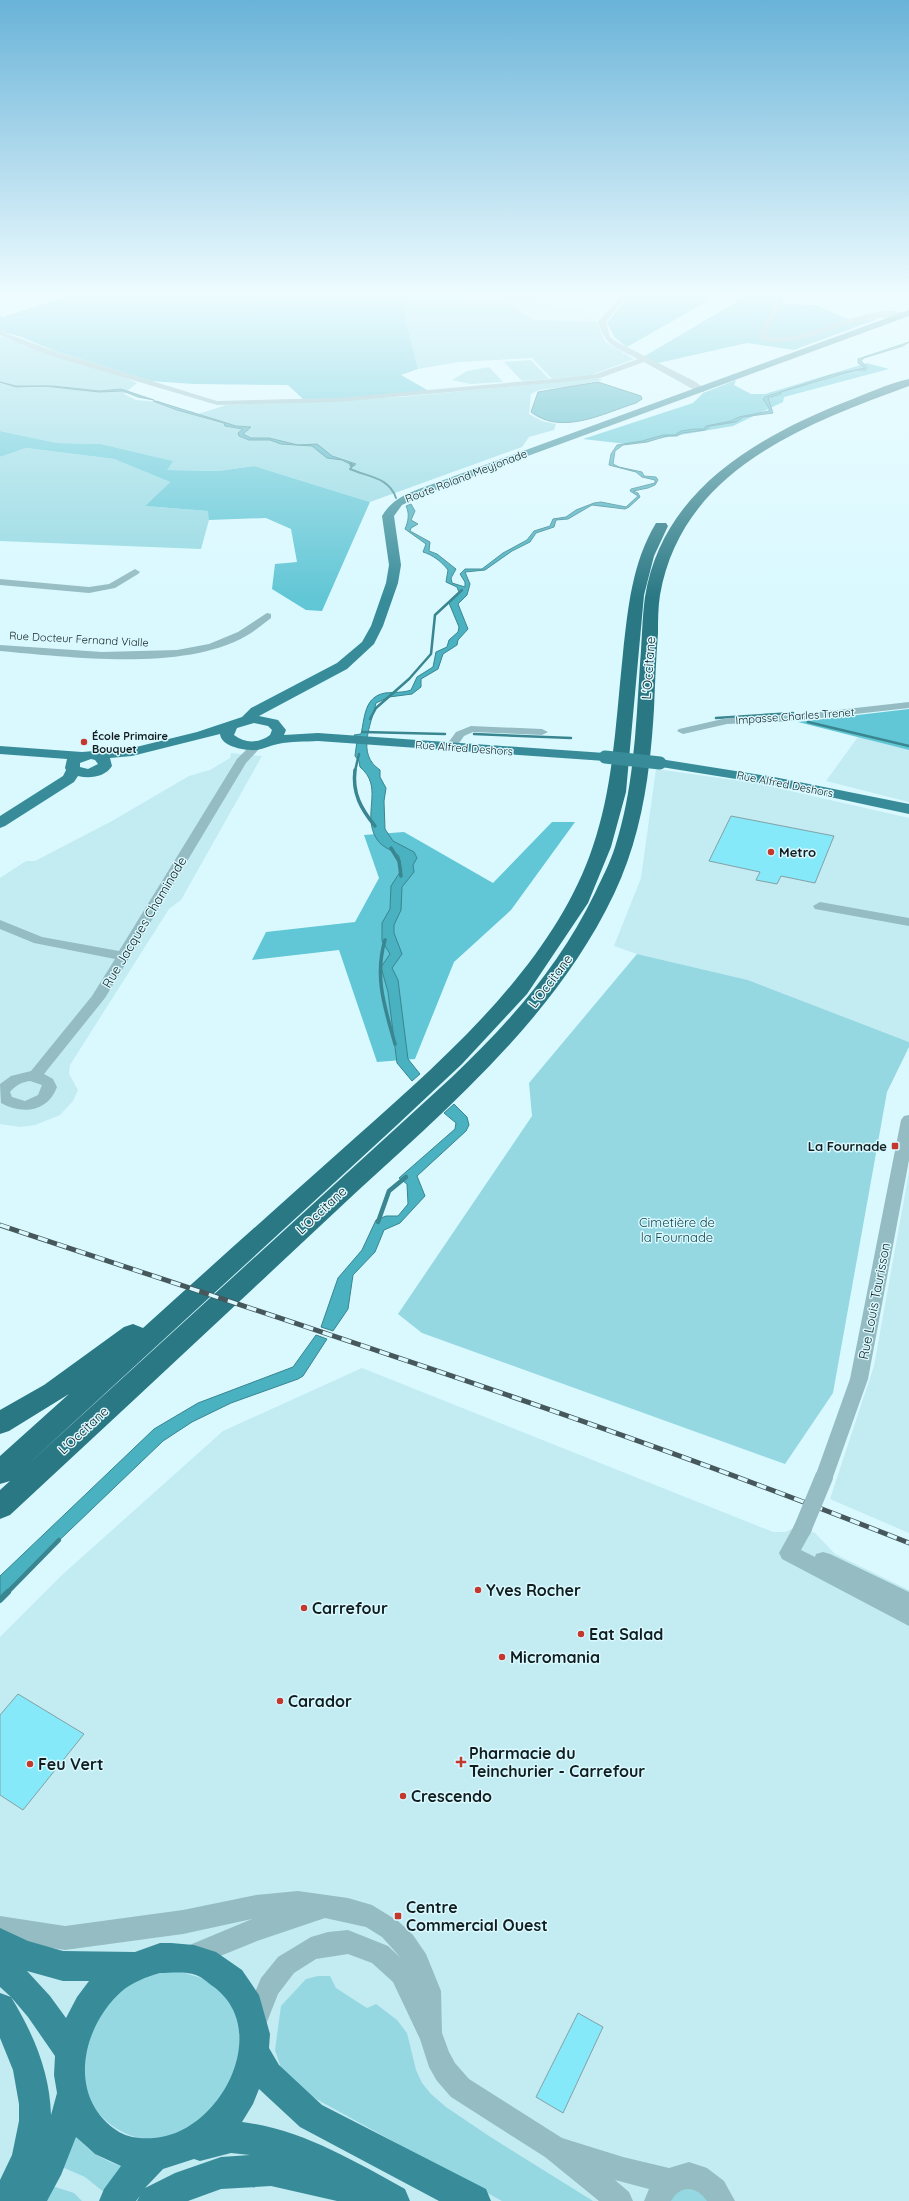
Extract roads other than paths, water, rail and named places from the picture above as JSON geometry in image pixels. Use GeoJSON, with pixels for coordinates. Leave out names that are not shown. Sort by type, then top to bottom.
{"type":"FeatureCollection","features":[{"type":"Feature","properties":{"kind":"highway"},"geometry":{"type":"LineString","coordinates":[[694,484],[743,444],[812,411],[859,394]]}},
{"type":"Feature","properties":{"kind":"highway","name":"L'Occitane"},"geometry":{"type":"LineString","coordinates":[[0,1506],[408,1131],[471,1070],[541,996],[570,954],[598,908],[624,850],[638,796],[653,592],[663,557],[674,531],[691,507],[712,482],[754,450],[795,426],[824,413],[877,394]]}},
{"type":"Feature","properties":{"kind":"highway","name":"L'Occitane"},"geometry":{"type":"LineString","coordinates":[[0,1473],[454,1059],[520,990],[578,903],[602,847],[617,792],[637,596],[647,556],[658,531],[684,495]]}},
{"type":"Feature","properties":{"kind":"highway"},"geometry":{"type":"LineString","coordinates":[[0,1423],[53,1392],[112,1351],[178,1297],[231,1263]]}},
{"type":"Feature","properties":{"kind":"main road","name":"Route Roland Meyjonade"},"geometry":{"type":"LineString","coordinates":[[247,720],[256,711],[342,666],[366,644],[378,626],[392,583],[395,565],[388,516],[391,509],[398,503],[423,491],[691,394]]}},
{"type":"Feature","properties":{"kind":"main road"},"geometry":{"type":"LineString","coordinates":[[270,741],[279,734],[270,714],[278,700]]}},
{"type":"Feature","properties":{"kind":"main road"},"geometry":{"type":"LineString","coordinates":[[7,753],[50,757],[87,764],[185,739],[247,720],[261,720],[318,737]]}},
{"type":"Feature","properties":{"kind":"main road"},"geometry":{"type":"LineString","coordinates":[[233,725],[227,732],[235,742]]}},
{"type":"Feature","properties":{"kind":"main road"},"geometry":{"type":"LineString","coordinates":[[185,739],[235,742],[254,745],[270,741],[318,737]]}},
{"type":"Feature","properties":{"kind":"main road","name":"Rue Alfred Deshors"},"geometry":{"type":"LineString","coordinates":[[318,737],[660,763],[774,781],[909,809]]}},
{"type":"Feature","properties":{"kind":"main road"},"geometry":{"type":"LineString","coordinates":[[0,823],[70,779],[87,764]]}},
{"type":"Feature","properties":{"kind":"main road"},"geometry":{"type":"LineString","coordinates":[[24,808],[37,804],[84,775],[87,764]]}},
{"type":"Feature","properties":{"kind":"main road"},"geometry":{"type":"LineString","coordinates":[[0,1943],[24,1955],[63,1966],[135,1966]]}},
{"type":"Feature","properties":{"kind":"main road"},"geometry":{"type":"LineString","coordinates":[[387,2197],[329,2165],[275,2145],[234,2136],[154,2156],[126,2153],[102,2141],[83,2121],[72,2095],[69,2074],[70,2052],[78,2025],[92,2000],[112,1980],[135,1966],[160,1958],[185,1958],[204,1963],[221,1973],[236,1987],[246,2004],[254,2039],[268,2076],[312,2116],[373,2150],[474,2201]]}},
{"type":"Feature","properties":{"kind":"main road"},"geometry":{"type":"LineString","coordinates":[[0,1969],[48,2016],[70,2052]]}},
{"type":"Feature","properties":{"kind":"main road"},"geometry":{"type":"LineString","coordinates":[[0,2008],[15,2031],[27,2061],[34,2101],[33,2139],[23,2170],[7,2201]]}},
{"type":"Feature","properties":{"kind":"main road"},"geometry":{"type":"LineString","coordinates":[[187,2148],[213,2133],[234,2110],[248,2082],[254,2039]]}},
{"type":"Feature","properties":{"kind":"main road"},"geometry":{"type":"LineString","coordinates":[[27,2201],[49,2168],[60,2140],[72,2095]]}},
{"type":"Feature","properties":{"kind":"main road"},"geometry":{"type":"LineString","coordinates":[[116,2201],[138,2170],[154,2156]]}},
{"type":"Feature","properties":{"kind":"main road"},"geometry":{"type":"LineString","coordinates":[[154,2201],[175,2189],[221,2173],[271,2170],[387,2197]]}},
{"type":"Feature","properties":{"kind":"street"},"geometry":{"type":"LineString","coordinates":[[186,394],[217,403],[337,400],[408,394]]}},
{"type":"Feature","properties":{"kind":"street"},"geometry":{"type":"LineString","coordinates":[[0,582],[96,589],[112,586],[135,572]]}},
{"type":"Feature","properties":{"kind":"street","name":"Rue Docteur Fernand Vialle"},"geometry":{"type":"LineString","coordinates":[[0,648],[128,656],[170,654],[225,641],[258,625],[267,616]]}},
{"type":"Feature","properties":{"kind":"street","name":"Impasse Charles Trenet"},"geometry":{"type":"LineString","coordinates":[[683,731],[727,721],[793,718],[909,705]]}},
{"type":"Feature","properties":{"kind":"street"},"geometry":{"type":"LineString","coordinates":[[451,747],[460,734],[471,729],[542,732]]}},
{"type":"Feature","properties":{"kind":"street","name":"Rue Jacques Chaminade"},"geometry":{"type":"LineString","coordinates":[[35,1076],[98,998],[241,761],[255,747],[270,741]]}},
{"type":"Feature","properties":{"kind":"street"},"geometry":{"type":"LineString","coordinates":[[235,742],[241,761]]}},
{"type":"Feature","properties":{"kind":"street"},"geometry":{"type":"LineString","coordinates":[[820,906],[909,922]]}},
{"type":"Feature","properties":{"kind":"street"},"geometry":{"type":"LineString","coordinates":[[0,924],[39,940],[122,956]]}},
{"type":"Feature","properties":{"kind":"street"},"geometry":{"type":"LineString","coordinates":[[35,1076],[48,1082],[50,1087],[46,1096],[34,1104],[21,1106],[10,1103],[4,1097],[3,1087],[15,1079],[35,1076]]}},
{"type":"Feature","properties":{"kind":"street","name":"Rue Louis Taurisson"},"geometry":{"type":"LineString","coordinates":[[789,1553],[802,1530],[824,1477],[858,1379],[903,1187],[909,1120]]}},
{"type":"Feature","properties":{"kind":"street"},"geometry":{"type":"LineString","coordinates":[[789,1553],[816,1557],[909,1602]]}},
{"type":"Feature","properties":{"kind":"street"},"geometry":{"type":"LineString","coordinates":[[789,1553],[909,1617]]}},
{"type":"Feature","properties":{"kind":"street"},"geometry":{"type":"LineString","coordinates":[[0,1928],[65,1938],[183,1922],[256,1907],[298,1903],[326,1906],[372,1917],[405,1944],[418,1962],[429,1991],[431,2036]]}},
{"type":"Feature","properties":{"kind":"street"},"geometry":{"type":"LineString","coordinates":[[185,1958],[257,1929],[326,1906]]}},
{"type":"Feature","properties":{"kind":"street"},"geometry":{"type":"LineString","coordinates":[[254,2039],[270,1986],[286,1965],[311,1949],[328,1944],[348,1942],[380,1954],[401,1974],[431,2036],[441,2063],[460,2088],[554,2148],[620,2201]]}},
{"type":"Feature","properties":{"kind":"street"},"geometry":{"type":"LineString","coordinates":[[554,2148],[623,2170],[663,2191],[685,2175],[704,2179],[714,2188],[722,2201]]}},
{"type":"Feature","properties":{"kind":"waterway"},"geometry":{"type":"LineString","coordinates":[[350,463],[353,465],[350,469],[383,482],[393,491],[396,498]]}},
{"type":"Feature","properties":{"kind":"waterway"},"geometry":{"type":"LineString","coordinates":[[370,719],[376,708],[409,679],[431,654],[435,615],[462,590]]}},
{"type":"Feature","properties":{"kind":"waterway"},"geometry":{"type":"LineString","coordinates":[[716,718],[793,713]]}},
{"type":"Feature","properties":{"kind":"waterway"},"geometry":{"type":"LineString","coordinates":[[808,722],[909,746]]}},
{"type":"Feature","properties":{"kind":"waterway"},"geometry":{"type":"LineString","coordinates":[[363,732],[445,734]]}},
{"type":"Feature","properties":{"kind":"waterway"},"geometry":{"type":"LineString","coordinates":[[474,734],[571,738]]}},
{"type":"Feature","properties":{"kind":"waterway"},"geometry":{"type":"LineString","coordinates":[[355,771],[359,754]]}},
{"type":"Feature","properties":{"kind":"waterway"},"geometry":{"type":"LineString","coordinates":[[355,770],[354,778],[356,793],[362,807],[375,826]]}},
{"type":"Feature","properties":{"kind":"waterway"},"geometry":{"type":"LineString","coordinates":[[391,848],[399,861],[401,876]]}},
{"type":"Feature","properties":{"kind":"waterway"},"geometry":{"type":"LineString","coordinates":[[385,940],[381,967],[382,992],[395,1044]]}},
{"type":"Feature","properties":{"kind":"waterway"},"geometry":{"type":"LineString","coordinates":[[378,1222],[389,1191],[406,1177]]}},
{"type":"Feature","properties":{"kind":"waterway"},"geometry":{"type":"LineString","coordinates":[[7,1593],[59,1540]]}},
{"type":"Feature","properties":{"kind":"waterway"},"geometry":{"type":"LineString","coordinates":[[0,1600],[7,1593]]}},
{"type":"Feature","properties":{"kind":"railway"},"geometry":{"type":"LineString","coordinates":[[0,1225],[343,1339],[570,1417],[684,1457],[909,1543]]}},
{"type":"Feature","properties":{"kind":"place","name":"École Primaire Bouquet"},"geometry":{"type":"Point","coordinates":[84,742]}},
{"type":"Feature","properties":{"kind":"place","name":"Metro"},"geometry":{"type":"Point","coordinates":[771,852]}},
{"type":"Feature","properties":{"kind":"place","name":"La Fournade"},"geometry":{"type":"Point","coordinates":[895,1146]}},
{"type":"Feature","properties":{"kind":"place","name":"Yves Rocher"},"geometry":{"type":"Point","coordinates":[478,1590]}},
{"type":"Feature","properties":{"kind":"place","name":"Carrefour"},"geometry":{"type":"Point","coordinates":[304,1608]}},
{"type":"Feature","properties":{"kind":"place","name":"Eat Salad"},"geometry":{"type":"Point","coordinates":[581,1634]}},
{"type":"Feature","properties":{"kind":"place","name":"Micromania"},"geometry":{"type":"Point","coordinates":[502,1657]}},
{"type":"Feature","properties":{"kind":"place","name":"Carador"},"geometry":{"type":"Point","coordinates":[280,1701]}},
{"type":"Feature","properties":{"kind":"place","name":"Pharmacie du Teinchurier - Carrefour"},"geometry":{"type":"Point","coordinates":[461,1762]}},
{"type":"Feature","properties":{"kind":"place","name":"Feu Vert"},"geometry":{"type":"Point","coordinates":[30,1764]}},
{"type":"Feature","properties":{"kind":"place","name":"Crescendo"},"geometry":{"type":"Point","coordinates":[403,1796]}},
{"type":"Feature","properties":{"kind":"place","name":"Centre Commercial Ouest"},"geometry":{"type":"Point","coordinates":[398,1916]}},
{"type":"Feature","properties":{"kind":"park label","name":"Cimetière de la Fournade"},"geometry":{"type":"Point","coordinates":[677,1230]}}]}
